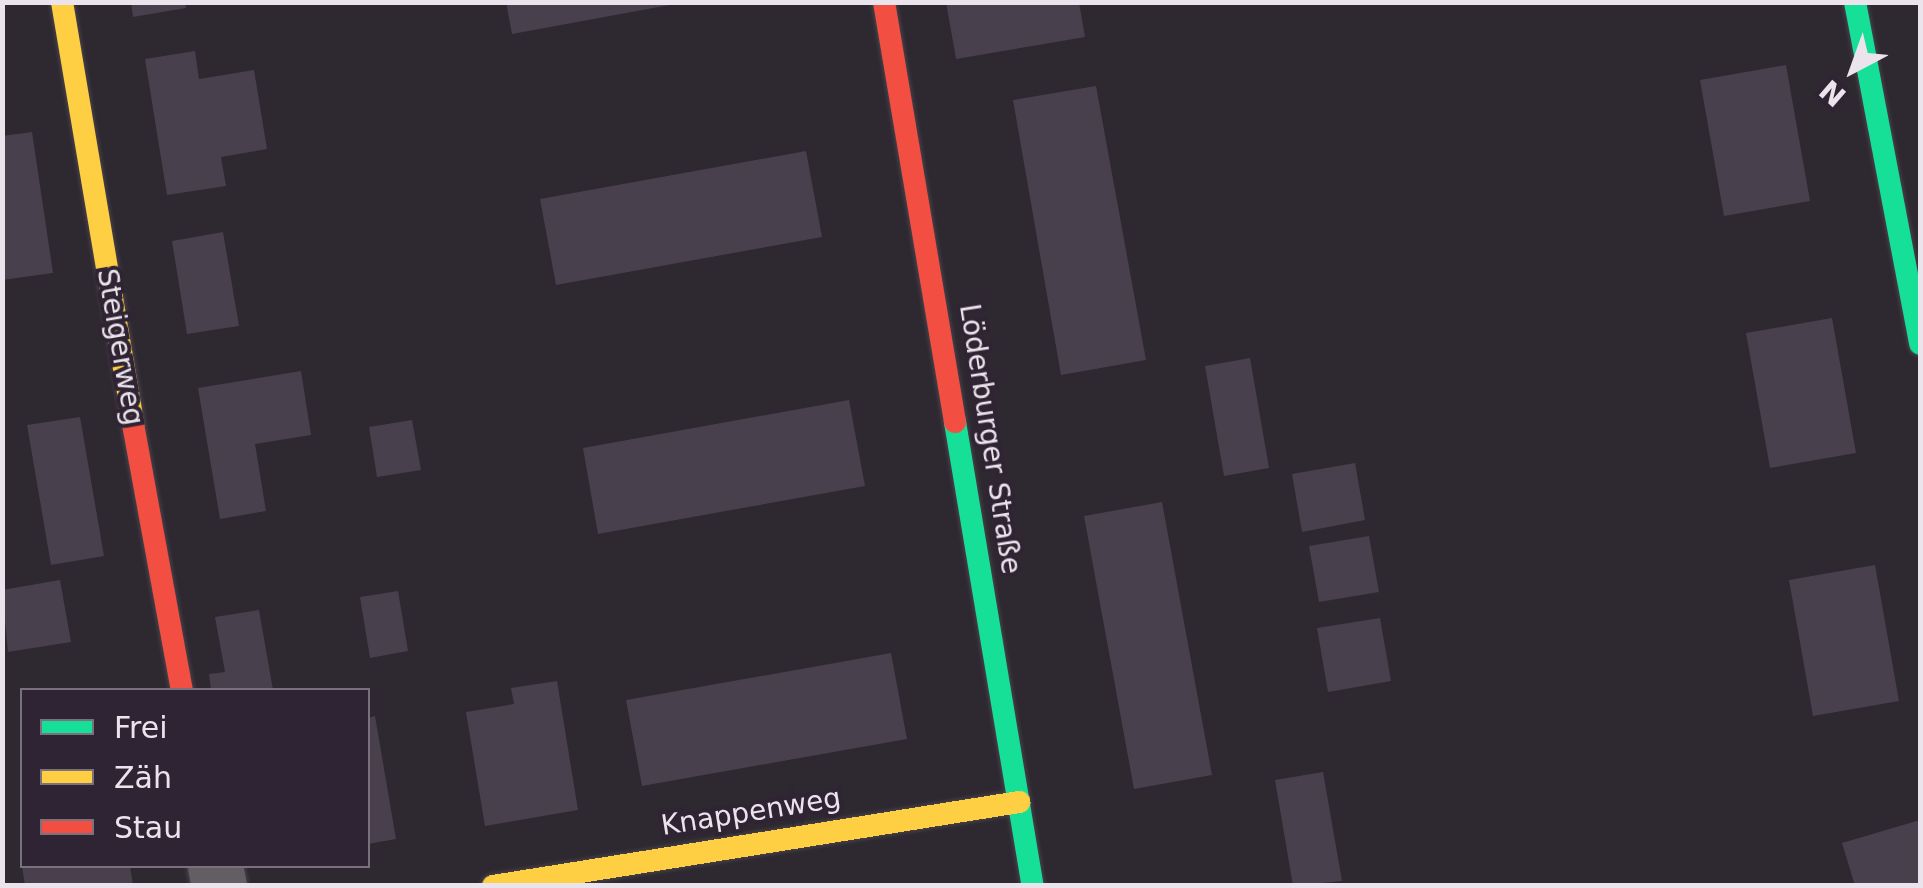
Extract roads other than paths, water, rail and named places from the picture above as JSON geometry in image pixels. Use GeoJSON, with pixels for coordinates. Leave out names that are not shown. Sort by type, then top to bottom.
{"type":"FeatureCollection","features":[{"type":"Feature","properties":{"kind":"street","name":"Steigerweg"},"geometry":{"type":"LineString","coordinates":[[62,2],[113,315],[182,688]]}},
{"type":"Feature","properties":{"kind":"street","name":"Löderburger Straße"},"geometry":{"type":"LineString","coordinates":[[884,2],[1033,886]]}},
{"type":"Feature","properties":{"kind":"street"},"geometry":{"type":"LineString","coordinates":[[1855,2],[1920,344]]}},
{"type":"Feature","properties":{"kind":"street","name":"Knappenweg"},"geometry":{"type":"LineString","coordinates":[[493,886],[1019,802]]}}]}
